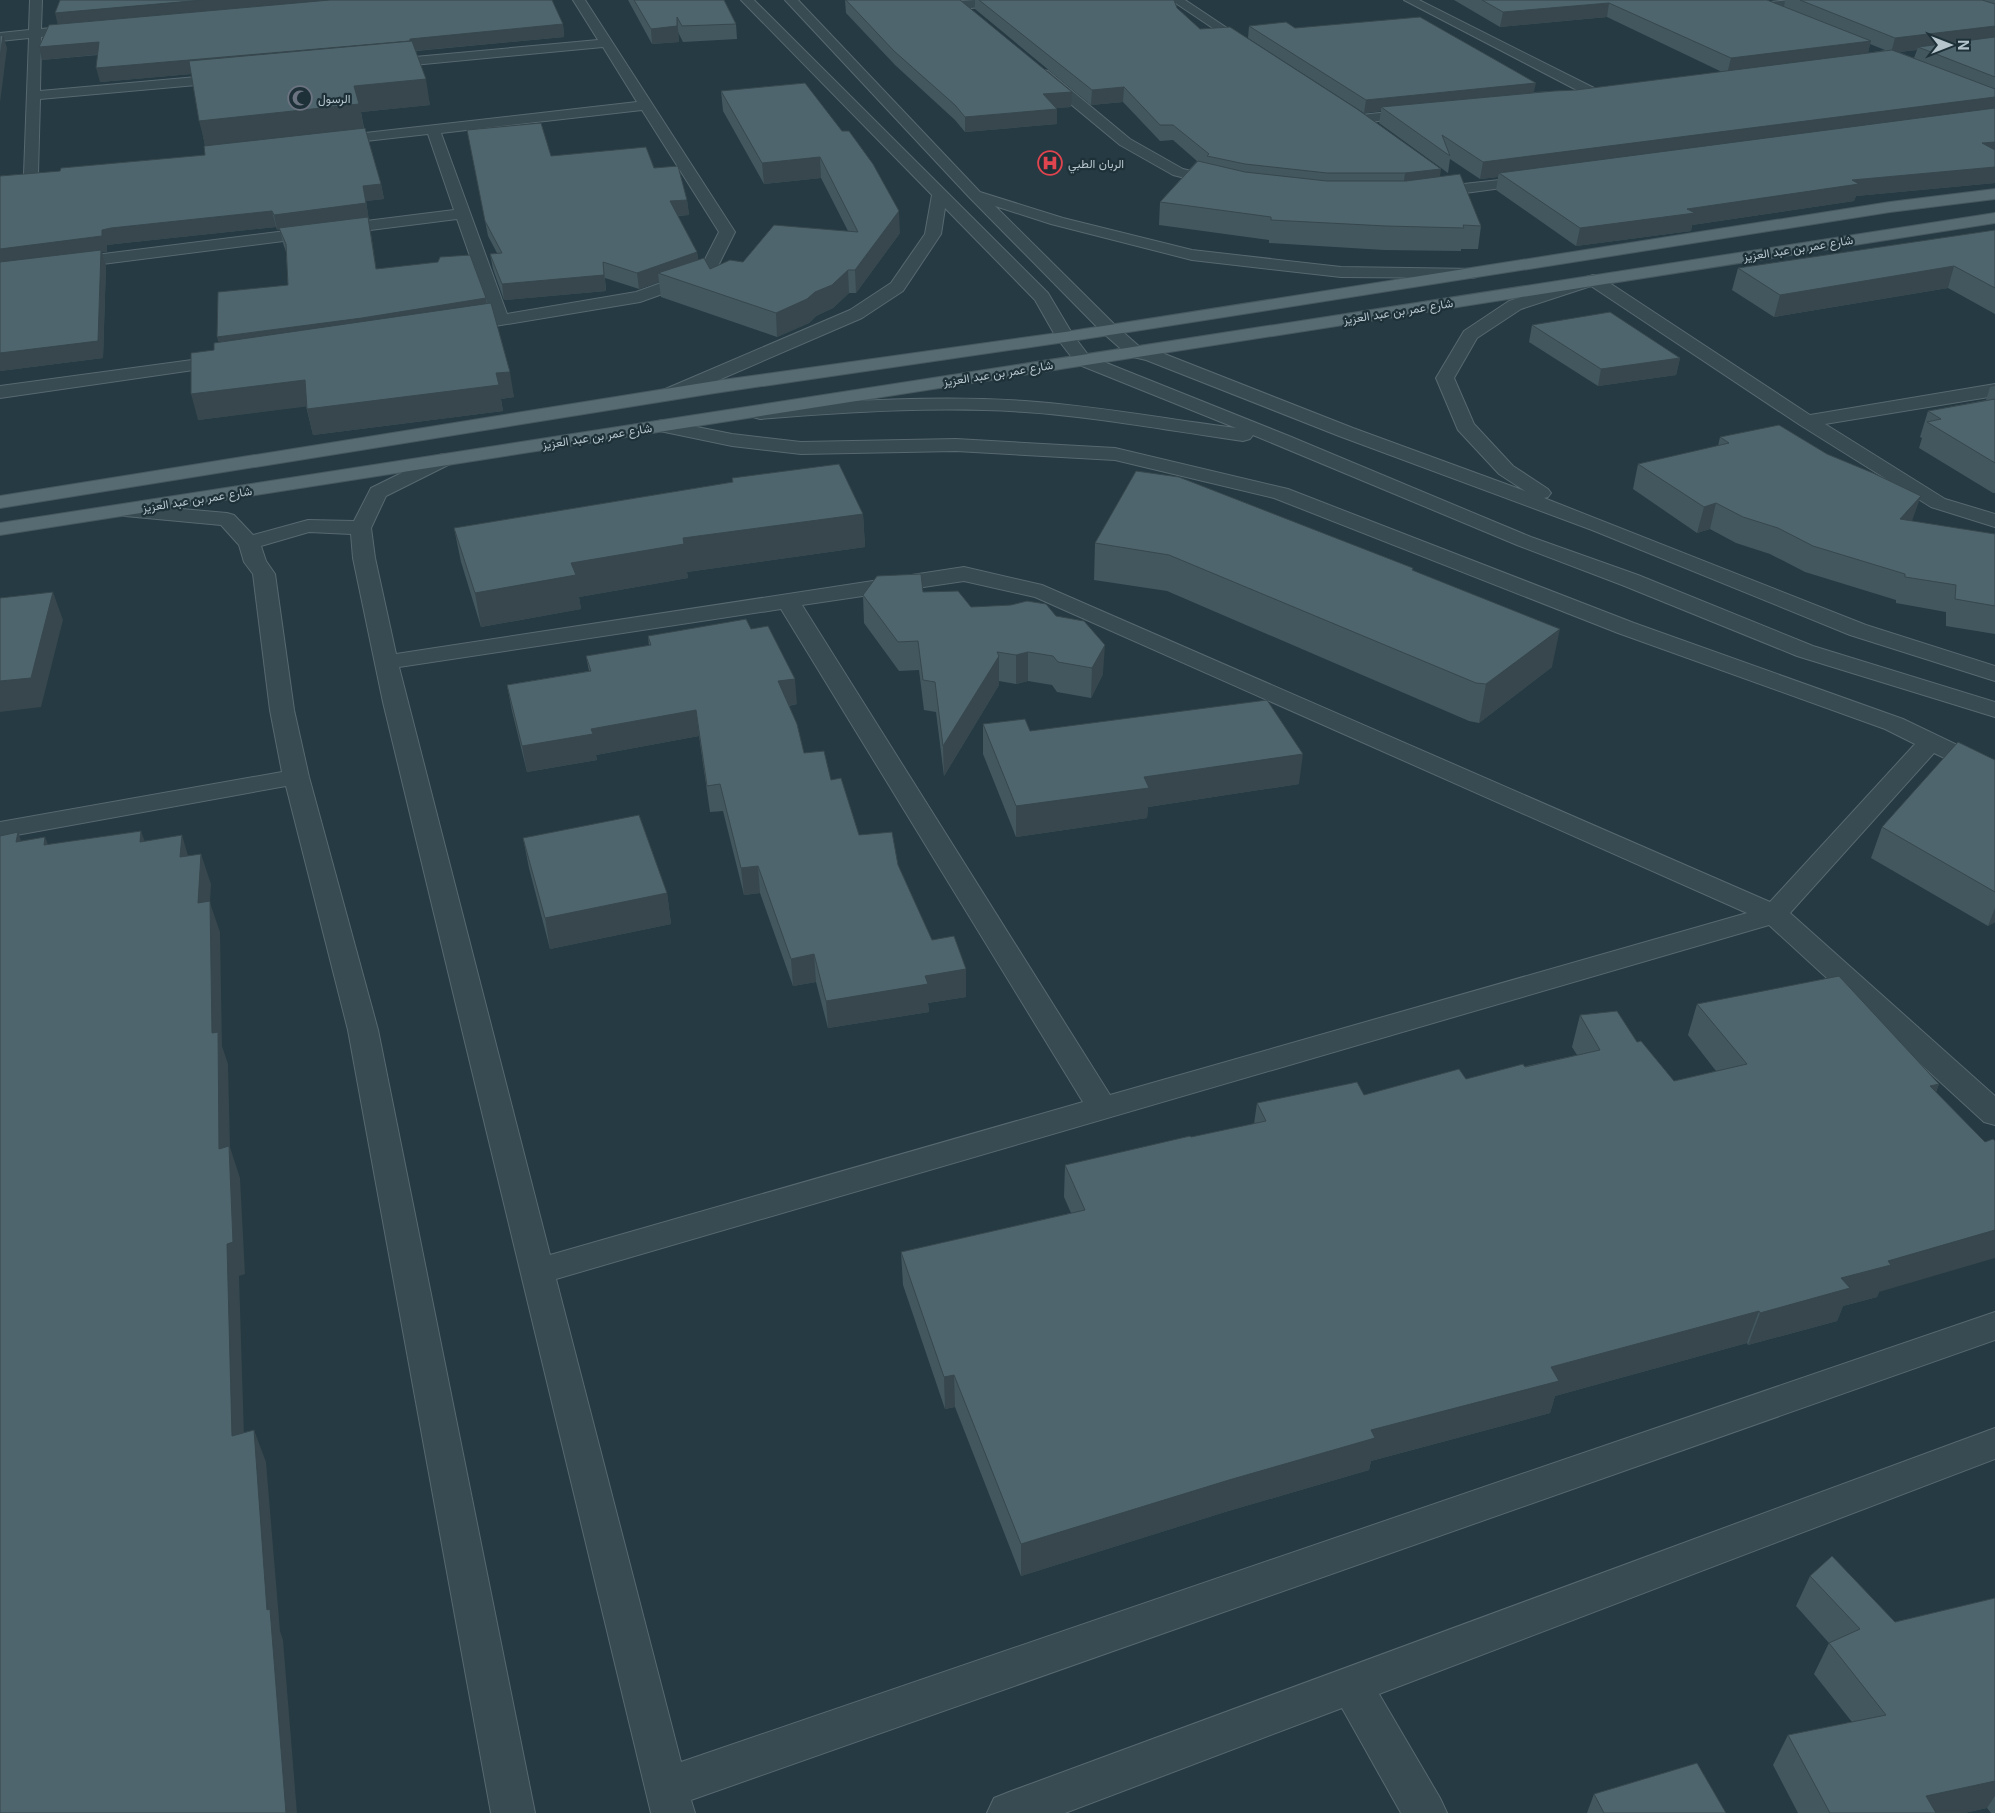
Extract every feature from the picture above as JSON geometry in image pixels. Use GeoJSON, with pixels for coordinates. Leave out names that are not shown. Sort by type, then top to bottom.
{"type":"FeatureCollection","features":[{"type":"Feature","properties":{"kind":"main road","name":"شارع عمر بن عبد العزيز"},"geometry":{"type":"LineString","coordinates":[[0,502],[670,394],[1065,337],[1890,207],[1995,194]]}},
{"type":"Feature","properties":{"kind":"main road","name":"شارع عمر بن عبد العزيز"},"geometry":{"type":"LineString","coordinates":[[0,529],[1995,218]]}},
{"type":"Feature","properties":{"kind":"street"},"geometry":{"type":"LineString","coordinates":[[15,176],[35,174],[33,96],[36,0]]}},
{"type":"Feature","properties":{"kind":"street"},"geometry":{"type":"LineString","coordinates":[[443,329],[640,297],[707,272],[726,232],[579,0]]}},
{"type":"Feature","properties":{"kind":"street"},"geometry":{"type":"LineString","coordinates":[[747,0],[1042,297],[1065,337],[1083,360],[1524,540],[1630,580],[1806,651],[1995,710]]}},
{"type":"Feature","properties":{"kind":"street"},"geometry":{"type":"LineString","coordinates":[[791,0],[974,194],[1109,329],[1135,352],[1151,355],[1346,432],[1599,526],[1858,630],[1995,674]]}},
{"type":"Feature","properties":{"kind":"street"},"geometry":{"type":"LineString","coordinates":[[956,3],[1016,0]]}},
{"type":"Feature","properties":{"kind":"street"},"geometry":{"type":"LineString","coordinates":[[1177,0],[1261,54]]}},
{"type":"Feature","properties":{"kind":"street"},"geometry":{"type":"LineString","coordinates":[[1410,0],[1604,95],[1570,98]]}},
{"type":"Feature","properties":{"kind":"street"},"geometry":{"type":"LineString","coordinates":[[1786,17],[1756,5],[1822,0]]}},
{"type":"Feature","properties":{"kind":"street"},"geometry":{"type":"LineString","coordinates":[[956,3],[974,18]]}},
{"type":"Feature","properties":{"kind":"street"},"geometry":{"type":"LineString","coordinates":[[0,37],[95,28]]}},
{"type":"Feature","properties":{"kind":"street"},"geometry":{"type":"LineString","coordinates":[[370,65],[607,43]]}},
{"type":"Feature","properties":{"kind":"street"},"geometry":{"type":"LineString","coordinates":[[1035,67],[1126,142],[1178,172],[1233,185]]}},
{"type":"Feature","properties":{"kind":"street"},"geometry":{"type":"LineString","coordinates":[[33,96],[241,77]]}},
{"type":"Feature","properties":{"kind":"street"},"geometry":{"type":"LineString","coordinates":[[315,142],[646,105]]}},
{"type":"Feature","properties":{"kind":"street"},"geometry":{"type":"LineString","coordinates":[[1376,130],[1357,116],[1431,112]]}},
{"type":"Feature","properties":{"kind":"street"},"geometry":{"type":"LineString","coordinates":[[433,129],[501,320]]}},
{"type":"Feature","properties":{"kind":"street"},"geometry":{"type":"LineString","coordinates":[[1412,195],[1547,178]]}},
{"type":"Feature","properties":{"kind":"street"},"geometry":{"type":"LineString","coordinates":[[1444,179],[1459,190]]}},
{"type":"Feature","properties":{"kind":"street"},"geometry":{"type":"LineString","coordinates":[[670,394],[856,314],[897,287],[933,234],[940,194]]}},
{"type":"Feature","properties":{"kind":"street"},"geometry":{"type":"LineString","coordinates":[[974,194],[1057,221],[1192,254],[1341,272],[1471,273]]}},
{"type":"Feature","properties":{"kind":"street"},"geometry":{"type":"LineString","coordinates":[[0,272],[463,214]]}},
{"type":"Feature","properties":{"kind":"street"},"geometry":{"type":"LineString","coordinates":[[1599,526],[1572,513],[1506,470],[1465,426],[1444,378],[1470,335],[1515,305],[1593,280],[1807,421],[1938,503],[1995,521]]}},
{"type":"Feature","properties":{"kind":"street"},"geometry":{"type":"LineString","coordinates":[[0,392],[247,358]]}},
{"type":"Feature","properties":{"kind":"street"},"geometry":{"type":"LineString","coordinates":[[1807,421],[1995,390]]}},
{"type":"Feature","properties":{"kind":"street"},"geometry":{"type":"LineString","coordinates":[[729,416],[861,405],[958,404],[1062,410],[1282,440]]}},
{"type":"Feature","properties":{"kind":"street"},"geometry":{"type":"LineString","coordinates":[[662,426],[732,440],[801,448],[956,445],[1115,454],[1281,493],[1626,628],[1894,724],[1995,773]]}},
{"type":"Feature","properties":{"kind":"street"},"geometry":{"type":"LineString","coordinates":[[443,460],[378,492],[361,528],[364,558],[387,662],[670,1800],[1995,1326]]}},
{"type":"Feature","properties":{"kind":"street"},"geometry":{"type":"LineString","coordinates":[[125,510],[227,518],[249,543],[255,562],[264,574],[282,710],[296,777],[363,1030],[513,1813]]}},
{"type":"Feature","properties":{"kind":"street"},"geometry":{"type":"LineString","coordinates":[[249,543],[308,526],[361,528]]}},
{"type":"Feature","properties":{"kind":"street"},"geometry":{"type":"LineString","coordinates":[[387,662],[964,574],[1042,592],[1774,914],[1995,1114]]}},
{"type":"Feature","properties":{"kind":"street"},"geometry":{"type":"LineString","coordinates":[[788,601],[1102,1108]]}},
{"type":"Feature","properties":{"kind":"street"},"geometry":{"type":"LineString","coordinates":[[538,1271],[1774,914],[1930,742]]}},
{"type":"Feature","properties":{"kind":"street"},"geometry":{"type":"LineString","coordinates":[[0,830],[296,777]]}},
{"type":"Feature","properties":{"kind":"street"},"geometry":{"type":"LineString","coordinates":[[1009,1813],[1995,1443]]}},
{"type":"Feature","properties":{"kind":"street"},"geometry":{"type":"LineString","coordinates":[[1351,1685],[1426,1813]]}},
{"type":"Feature","properties":{"kind":"building"},"geometry":{"type":"Polygon","coordinates":[[[60,0],[203,0],[55,13],[60,0]]]}},
{"type":"Feature","properties":{"kind":"building"},"geometry":{"type":"Polygon","coordinates":[[[330,0],[552,0],[563,24],[410,39],[410,41],[96,68],[99,42],[39,47],[49,25],[330,0]]]}},
{"type":"Feature","properties":{"kind":"building"},"geometry":{"type":"Polygon","coordinates":[[[634,0],[724,0],[736,24],[682,26],[677,17],[677,26],[651,29],[634,0]]]}},
{"type":"Feature","properties":{"kind":"building"},"geometry":{"type":"Polygon","coordinates":[[[846,0],[960,0],[1072,92],[1043,94],[1057,109],[965,117],[955,105],[894,51],[846,0]]]}},
{"type":"Feature","properties":{"kind":"building"},"geometry":{"type":"Polygon","coordinates":[[[979,0],[1174,0],[1177,8],[1200,29],[1230,27],[1357,109],[1441,169],[1405,173],[1327,173],[1245,164],[1207,156],[1209,154],[1173,125],[1160,125],[1124,87],[1092,90],[979,0]]]}},
{"type":"Feature","properties":{"kind":"building"},"geometry":{"type":"Polygon","coordinates":[[[1482,0],[1767,0],[1871,41],[1731,58],[1609,3],[1503,12],[1482,0]]]}},
{"type":"Feature","properties":{"kind":"building"},"geometry":{"type":"Polygon","coordinates":[[[1800,0],[1982,0],[1995,4],[1995,26],[1895,38],[1800,0]]]}},
{"type":"Feature","properties":{"kind":"building"},"geometry":{"type":"Polygon","coordinates":[[[1420,17],[1536,83],[1366,100],[1249,26],[1286,22],[1295,28],[1420,17]]]}},
{"type":"Feature","properties":{"kind":"building"},"geometry":{"type":"Polygon","coordinates":[[[3,35],[0,58],[0,36],[3,35]]]}},
{"type":"Feature","properties":{"kind":"building"},"geometry":{"type":"Polygon","coordinates":[[[1995,37],[1995,77],[1918,47],[1995,37]]]}},
{"type":"Feature","properties":{"kind":"building"},"geometry":{"type":"Polygon","coordinates":[[[412,41],[426,79],[354,86],[359,104],[199,121],[189,61],[412,41]]]}},
{"type":"Feature","properties":{"kind":"building"},"geometry":{"type":"Polygon","coordinates":[[[1892,50],[1995,89],[1995,97],[1483,162],[1442,135],[1450,156],[1381,107],[1576,90],[1892,50]]]}},
{"type":"Feature","properties":{"kind":"building"},"geometry":{"type":"Polygon","coordinates":[[[805,83],[842,131],[849,131],[873,164],[899,211],[855,270],[848,270],[832,285],[776,313],[658,273],[704,258],[710,269],[730,260],[743,262],[774,225],[858,232],[820,157],[762,163],[721,91],[805,83]]]}},
{"type":"Feature","properties":{"kind":"building"},"geometry":{"type":"Polygon","coordinates":[[[1995,108],[1995,142],[1982,143],[1995,150],[1995,167],[1852,180],[1859,184],[1687,209],[1695,213],[1580,228],[1499,173],[1995,108]]]}},
{"type":"Feature","properties":{"kind":"building"},"geometry":{"type":"Polygon","coordinates":[[[541,123],[551,156],[646,147],[654,168],[678,166],[687,200],[670,201],[697,252],[637,273],[603,262],[604,275],[502,284],[490,254],[502,253],[485,221],[467,130],[541,123]]]}},
{"type":"Feature","properties":{"kind":"building"},"geometry":{"type":"Polygon","coordinates":[[[365,128],[381,184],[363,186],[366,203],[274,215],[272,211],[111,228],[102,230],[102,236],[0,249],[0,176],[60,171],[61,168],[205,155],[204,146],[365,128]]]}},
{"type":"Feature","properties":{"kind":"building"},"geometry":{"type":"Polygon","coordinates":[[[1198,161],[1245,172],[1327,181],[1406,181],[1460,174],[1481,226],[1463,225],[1464,228],[1386,226],[1271,220],[1271,217],[1160,202],[1198,161]]]}},
{"type":"Feature","properties":{"kind":"building"},"geometry":{"type":"Polygon","coordinates":[[[368,217],[376,269],[438,262],[440,257],[470,255],[486,298],[362,318],[217,337],[218,292],[288,285],[286,244],[279,228],[368,217]]]}},
{"type":"Feature","properties":{"kind":"building"},"geometry":{"type":"Polygon","coordinates":[[[1995,230],[1995,288],[1954,266],[1780,295],[1738,268],[1995,230]]]}},
{"type":"Feature","properties":{"kind":"building"},"geometry":{"type":"Polygon","coordinates":[[[101,250],[98,341],[0,353],[0,262],[101,250]]]}},
{"type":"Feature","properties":{"kind":"building"},"geometry":{"type":"Polygon","coordinates":[[[491,303],[510,372],[496,373],[499,385],[307,409],[305,380],[191,394],[191,353],[214,350],[214,343],[491,303]]]}},
{"type":"Feature","properties":{"kind":"building"},"geometry":{"type":"Polygon","coordinates":[[[1610,312],[1680,358],[1601,369],[1532,325],[1610,312]]]}},
{"type":"Feature","properties":{"kind":"building"},"geometry":{"type":"Polygon","coordinates":[[[1995,399],[1995,463],[1927,422],[1941,419],[1928,411],[1995,399]]]}},
{"type":"Feature","properties":{"kind":"building"},"geometry":{"type":"Polygon","coordinates":[[[1779,425],[1827,454],[1921,496],[1900,519],[1995,534],[1995,606],[1955,599],[1956,585],[1905,577],[1905,574],[1813,546],[1778,528],[1743,517],[1716,503],[1704,507],[1638,464],[1729,443],[1720,437],[1779,425]]]}},
{"type":"Feature","properties":{"kind":"building"},"geometry":{"type":"Polygon","coordinates":[[[839,464],[863,514],[683,538],[684,544],[571,563],[576,575],[475,593],[454,528],[733,482],[732,478],[839,464]]]}},
{"type":"Feature","properties":{"kind":"building"},"geometry":{"type":"Polygon","coordinates":[[[1136,471],[1179,477],[1413,568],[1412,570],[1560,629],[1486,684],[1476,683],[1169,555],[1095,543],[1136,471]]]}},
{"type":"Feature","properties":{"kind":"building"},"geometry":{"type":"Polygon","coordinates":[[[921,574],[923,592],[958,591],[971,607],[1011,605],[1027,601],[1046,604],[1056,616],[1084,621],[1105,645],[1092,668],[1058,662],[1053,656],[1028,652],[1016,655],[997,652],[999,656],[943,746],[935,682],[923,680],[918,641],[898,642],[863,595],[877,576],[921,574]]]}},
{"type":"Feature","properties":{"kind":"building"},"geometry":{"type":"Polygon","coordinates":[[[53,592],[31,678],[0,681],[0,598],[53,592]]]}},
{"type":"Feature","properties":{"kind":"building"},"geometry":{"type":"Polygon","coordinates":[[[746,619],[751,629],[768,626],[795,679],[778,681],[797,724],[804,753],[824,751],[831,780],[841,778],[859,835],[892,832],[898,865],[932,940],[954,936],[966,969],[925,976],[928,984],[826,1001],[814,954],[791,959],[758,866],[741,868],[720,784],[707,786],[696,710],[591,729],[593,734],[522,746],[507,685],[591,671],[586,656],[651,645],[648,636],[746,619]]]}},
{"type":"Feature","properties":{"kind":"building"},"geometry":{"type":"Polygon","coordinates":[[[1267,700],[1303,754],[1144,777],[1149,788],[1016,806],[983,724],[1025,719],[1030,731],[1267,700]]]}},
{"type":"Feature","properties":{"kind":"building"},"geometry":{"type":"Polygon","coordinates":[[[1958,742],[1995,760],[1995,892],[1882,827],[1958,742]]]}},
{"type":"Feature","properties":{"kind":"building"},"geometry":{"type":"Polygon","coordinates":[[[639,815],[667,893],[545,918],[523,838],[639,815]]]}},
{"type":"Feature","properties":{"kind":"building"},"geometry":{"type":"Polygon","coordinates":[[[141,831],[140,842],[182,835],[180,857],[201,854],[198,903],[210,901],[212,1033],[218,1032],[219,1149],[229,1146],[233,1242],[227,1244],[232,1436],[254,1430],[267,1610],[270,1609],[286,1813],[0,1813],[0,836],[18,832],[16,842],[45,837],[44,845],[141,831]]]}},
{"type":"Feature","properties":{"kind":"building"},"geometry":{"type":"Polygon","coordinates":[[[1839,976],[1939,1084],[1930,1086],[1985,1142],[1993,1139],[1995,1141],[1995,1230],[1888,1261],[1891,1265],[1841,1278],[1850,1288],[1551,1367],[1559,1381],[1371,1430],[1375,1438],[1229,1480],[1021,1544],[954,1375],[944,1377],[901,1252],[1085,1210],[1065,1165],[1190,1136],[1266,1121],[1257,1103],[1357,1082],[1364,1095],[1459,1069],[1466,1079],[1523,1064],[1525,1067],[1600,1050],[1580,1015],[1617,1011],[1637,1042],[1641,1041],[1674,1081],[1747,1064],[1697,1004],[1839,976]]]}},
{"type":"Feature","properties":{"kind":"building"},"geometry":{"type":"Polygon","coordinates":[[[1832,1556],[1895,1622],[1995,1598],[1995,1781],[1926,1796],[1936,1813],[1830,1813],[1788,1735],[1886,1715],[1829,1643],[1860,1629],[1810,1576],[1832,1556]]]}},
{"type":"Feature","properties":{"kind":"building"},"geometry":{"type":"Polygon","coordinates":[[[1697,1763],[1726,1813],[1604,1813],[1594,1794],[1697,1763]]]}},
{"type":"Feature","properties":{"kind":"place","name":"الرسول"},"geometry":{"type":"Point","coordinates":[300,98]}},
{"type":"Feature","properties":{"kind":"place","name":"الربان الطبي"},"geometry":{"type":"Point","coordinates":[1050,163]}}]}
